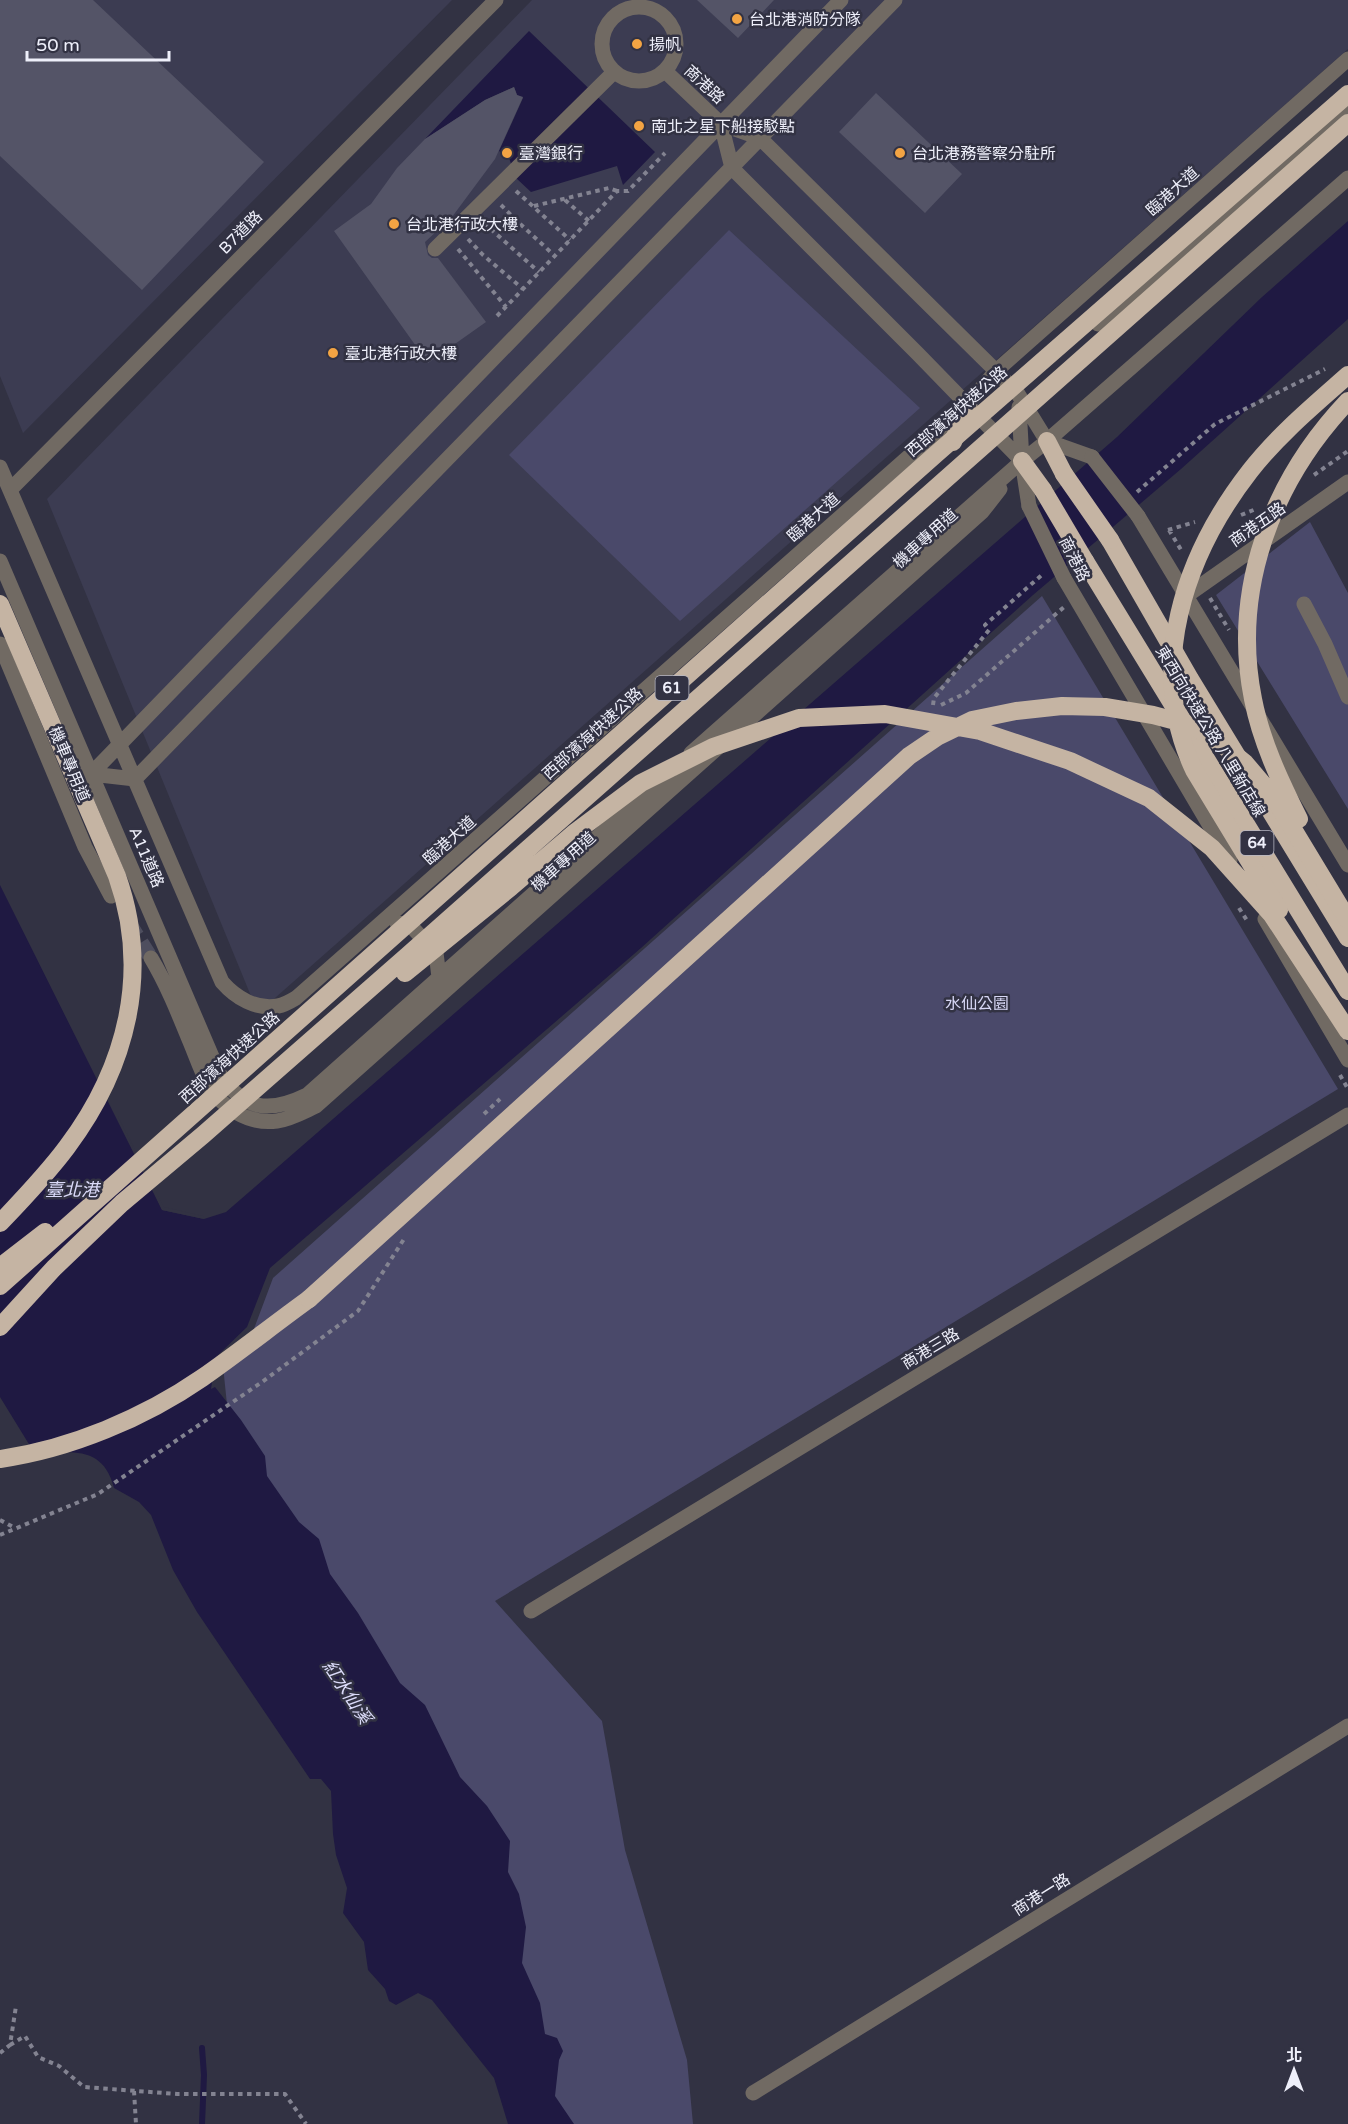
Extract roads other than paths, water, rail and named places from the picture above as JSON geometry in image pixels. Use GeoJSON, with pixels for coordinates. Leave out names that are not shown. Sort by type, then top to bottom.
{"type":"FeatureCollection","features":[{"type":"Feature","properties":{"kind":"highway","name":"西部濱海快速公路"},"geometry":{"type":"LineString","coordinates":[[0,1286],[882,502],[1348,94]]}},
{"type":"Feature","properties":{"kind":"highway"},"geometry":{"type":"LineString","coordinates":[[0,1327],[54,1268],[122,1203],[407,956],[1348,123]]}},
{"type":"Feature","properties":{"kind":"highway","name":"61"},"geometry":{"type":"LineString","coordinates":[[0,1318],[333,1030],[1348,135]]}},
{"type":"Feature","properties":{"kind":"highway"},"geometry":{"type":"LineString","coordinates":[[1348,375],[1280,438],[1250,470],[1208,534],[1198,555],[1180,609],[1172,666],[1177,724],[1183,746],[1194,770],[1348,1024]]}},
{"type":"Feature","properties":{"kind":"highway"},"geometry":{"type":"LineString","coordinates":[[1348,402],[1329,421],[1307,450],[1275,507],[1263,536],[1254,570],[1248,610],[1247,652],[1253,700],[1264,739],[1282,786],[1301,824],[1348,900]]}},
{"type":"Feature","properties":{"kind":"highway"},"geometry":{"type":"LineString","coordinates":[[0,1267],[192,1116],[324,1005],[948,455],[968,404]]}},
{"type":"Feature","properties":{"kind":"highway","name":"東西向快速公路 八里新店線"},"geometry":{"type":"LineString","coordinates":[[1047,441],[1064,474],[1110,540],[1190,679],[1348,938]]}},
{"type":"Feature","properties":{"kind":"highway","name":"東西向快速公路 八里新店線"},"geometry":{"type":"LineString","coordinates":[[1022,460],[1043,490],[1166,696],[1348,991]]}},
{"type":"Feature","properties":{"kind":"highway"},"geometry":{"type":"LineString","coordinates":[[0,604],[117,876],[142,958],[117,1057],[91,1111],[67,1147],[0,1223]]}},
{"type":"Feature","properties":{"kind":"highway"},"geometry":{"type":"LineString","coordinates":[[0,1459],[26,1455],[85,1436],[144,1412],[200,1379],[309,1299],[901,763],[937,737],[972,720],[1062,705],[1105,707],[1153,715],[1191,725],[1219,742],[1245,763],[1273,796],[1348,920]]}},
{"type":"Feature","properties":{"kind":"highway"},"geometry":{"type":"LineString","coordinates":[[333,1030],[511,887],[573,834],[641,783],[713,747],[800,718],[885,714],[980,731],[1070,761],[1149,798],[1212,848],[1272,915],[1348,1031]]}},
{"type":"Feature","properties":{"kind":"street","name":"B7道路"},"geometry":{"type":"LineString","coordinates":[[10,490],[496,0]]}},
{"type":"Feature","properties":{"kind":"street"},"geometry":{"type":"LineString","coordinates":[[92,774],[841,0]]}},
{"type":"Feature","properties":{"kind":"street"},"geometry":{"type":"LineString","coordinates":[[92,774],[135,779],[895,0]]}},
{"type":"Feature","properties":{"kind":"street","name":"商港路"},"geometry":{"type":"LineString","coordinates":[[632,7],[655,10],[665,17],[672,26],[676,38],[676,50],[665,70],[645,81],[634,81],[614,72],[606,63],[601,40],[604,28],[611,18],[620,11],[632,7]]}},
{"type":"Feature","properties":{"kind":"street","name":"臨港大道"},"geometry":{"type":"LineString","coordinates":[[296,998],[968,404],[996,371],[1348,59]]}},
{"type":"Feature","properties":{"kind":"street","name":"商港路"},"geometry":{"type":"LineString","coordinates":[[665,70],[721,124],[760,138],[1018,394],[1047,441]]}},
{"type":"Feature","properties":{"kind":"street"},"geometry":{"type":"LineString","coordinates":[[435,249],[614,72]]}},
{"type":"Feature","properties":{"kind":"street"},"geometry":{"type":"LineString","coordinates":[[1018,394],[1348,106]]}},
{"type":"Feature","properties":{"kind":"street","name":"商港路"},"geometry":{"type":"LineString","coordinates":[[721,124],[732,168]]}},
{"type":"Feature","properties":{"kind":"street"},"geometry":{"type":"LineString","coordinates":[[732,168],[1022,460]]}},
{"type":"Feature","properties":{"kind":"street"},"geometry":{"type":"LineString","coordinates":[[439,977],[1022,460],[1047,441],[1348,178]]}},
{"type":"Feature","properties":{"kind":"street","name":"商港路"},"geometry":{"type":"LineString","coordinates":[[1018,394],[1022,460],[1029,506],[1067,584],[1348,1060]]}},
{"type":"Feature","properties":{"kind":"street"},"geometry":{"type":"LineString","coordinates":[[1047,441],[1092,457],[1138,516],[1348,865]]}},
{"type":"Feature","properties":{"kind":"street","name":"機車專用道"},"geometry":{"type":"LineString","coordinates":[[142,958],[164,980],[209,1085],[224,1104],[241,1116],[276,1121],[316,1106],[982,512],[1022,460]]}},
{"type":"Feature","properties":{"kind":"street","name":"A11道路"},"geometry":{"type":"LineString","coordinates":[[0,466],[222,982],[233,994],[262,1006],[279,1006],[296,998]]}},
{"type":"Feature","properties":{"kind":"street","name":"商港五路"},"geometry":{"type":"LineString","coordinates":[[1186,596],[1348,482]]}},
{"type":"Feature","properties":{"kind":"street","name":"A11道路"},"geometry":{"type":"LineString","coordinates":[[0,561],[219,1073],[237,1096],[254,1104],[272,1106],[289,1103],[307,1095],[439,977]]}},
{"type":"Feature","properties":{"kind":"street"},"geometry":{"type":"LineString","coordinates":[[1304,604],[1325,644],[1348,697]]}},
{"type":"Feature","properties":{"kind":"street","name":"機車專用道"},"geometry":{"type":"LineString","coordinates":[[0,644],[85,847],[111,896]]}},
{"type":"Feature","properties":{"kind":"street"},"geometry":{"type":"LineString","coordinates":[[420,889],[420,916],[446,944],[473,946]]}},
{"type":"Feature","properties":{"kind":"street"},"geometry":{"type":"LineString","coordinates":[[384,921],[410,926],[436,953],[439,977]]}},
{"type":"Feature","properties":{"kind":"street","name":"商港三路"},"geometry":{"type":"LineString","coordinates":[[531,1611],[1348,1115]]}},
{"type":"Feature","properties":{"kind":"street","name":"商港一路"},"geometry":{"type":"LineString","coordinates":[[753,2093],[1348,1726]]}},
{"type":"Feature","properties":{"kind":"water"},"geometry":{"type":"Polygon","coordinates":[[[529,31],[655,152],[623,185],[617,166],[531,192],[516,178],[509,158],[499,151],[523,98],[517,95],[514,87],[485,100],[425,139],[529,31]]]}},
{"type":"Feature","properties":{"kind":"water"},"geometry":{"type":"Polygon","coordinates":[[[1348,221],[1348,319],[1181,469],[1033,595],[641,948],[270,1268],[247,1327],[216,1357],[211,1389],[215,1387],[265,1456],[267,1476],[299,1522],[319,1539],[330,1574],[358,1613],[400,1683],[425,1705],[460,1777],[487,1806],[510,1841],[508,1872],[519,1894],[526,1927],[522,1963],[540,2003],[545,2034],[557,2038],[563,2051],[559,2060],[555,2096],[574,2124],[508,2124],[494,2078],[432,2000],[418,1993],[396,2005],[389,2001],[385,1989],[368,1970],[364,1942],[343,1913],[347,1888],[336,1855],[331,1791],[321,1779],[310,1779],[197,1612],[173,1570],[151,1515],[139,1502],[114,1488],[109,1474],[94,1458],[84,1454],[61,1452],[35,1454],[0,1397],[0,885],[162,1210],[204,1219],[226,1212],[1117,437],[1262,297],[1348,221]]]}},
{"type":"Feature","properties":{"kind":"waterway"},"geometry":{"type":"LineString","coordinates":[[202,2048],[204,2075],[202,2124]]}},
{"type":"Feature","properties":{"kind":"tunnel"},"geometry":{"type":"LineString","coordinates":[[129,923],[151,958]]}},
{"type":"Feature","properties":{"kind":"place","name":"台北港消防分隊"},"geometry":{"type":"Point","coordinates":[737,19]}},
{"type":"Feature","properties":{"kind":"place","name":"揚帆"},"geometry":{"type":"Point","coordinates":[637,44]}},
{"type":"Feature","properties":{"kind":"place","name":"南北之星下船接駁點"},"geometry":{"type":"Point","coordinates":[639,126]}},
{"type":"Feature","properties":{"kind":"place","name":"臺灣銀行"},"geometry":{"type":"Point","coordinates":[507,153]}},
{"type":"Feature","properties":{"kind":"place","name":"台北港務警察分駐所"},"geometry":{"type":"Point","coordinates":[900,153]}},
{"type":"Feature","properties":{"kind":"place","name":"台北港行政大樓"},"geometry":{"type":"Point","coordinates":[394,224]}},
{"type":"Feature","properties":{"kind":"place","name":"臺北港行政大樓"},"geometry":{"type":"Point","coordinates":[333,353]}},
{"type":"Feature","properties":{"kind":"park label","name":"水仙公園"},"geometry":{"type":"Point","coordinates":[977,1003]}},
{"type":"Feature","properties":{"kind":"water label","name":"臺北港"},"geometry":{"type":"Point","coordinates":[72,1190]}},
{"type":"Feature","properties":{"kind":"water label","name":"紅水仙溪"},"geometry":{"type":"Point","coordinates":[347,1692]}}]}
